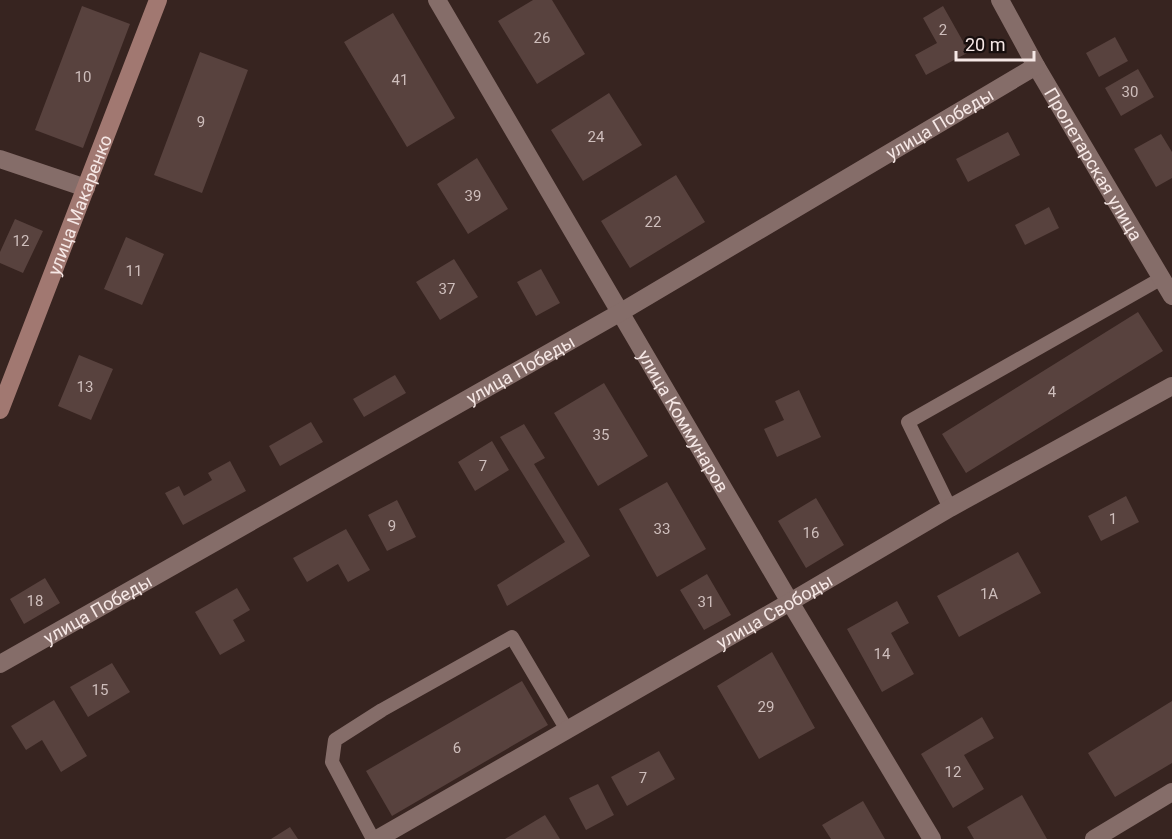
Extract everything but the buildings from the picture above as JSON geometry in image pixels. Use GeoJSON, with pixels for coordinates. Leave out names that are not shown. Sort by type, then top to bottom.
{"type":"FeatureCollection","features":[{"type":"Feature","properties":{"kind":"street","name":"улица Макаренко"},"geometry":{"type":"LineString","coordinates":[[0,410],[158,0]]}},
{"type":"Feature","properties":{"kind":"street","name":"улица Коммунаров"},"geometry":{"type":"LineString","coordinates":[[437,0],[790,602],[932,839]]}},
{"type":"Feature","properties":{"kind":"street","name":"Пролетарская улица"},"geometry":{"type":"LineString","coordinates":[[1000,0],[1036,66],[1172,296]]}},
{"type":"Feature","properties":{"kind":"street","name":"улица Победы"},"geometry":{"type":"LineString","coordinates":[[0,664],[621,312],[1036,66]]}},
{"type":"Feature","properties":{"kind":"street"},"geometry":{"type":"LineString","coordinates":[[0,159],[86,188]]}},
{"type":"Feature","properties":{"kind":"street","name":"улица Свободы"},"geometry":{"type":"LineString","coordinates":[[375,839],[950,508],[1172,386]]}},
{"type":"Feature","properties":{"kind":"street"},"geometry":{"type":"LineString","coordinates":[[1094,839],[1172,792]]}},
{"type":"Feature","properties":{"kind":"lane"},"geometry":{"type":"LineString","coordinates":[[950,508],[908,422],[1162,278]]}},
{"type":"Feature","properties":{"kind":"lane"},"geometry":{"type":"LineString","coordinates":[[375,839],[332,762],[335,740],[382,710],[512,637],[567,730]]}}]}
